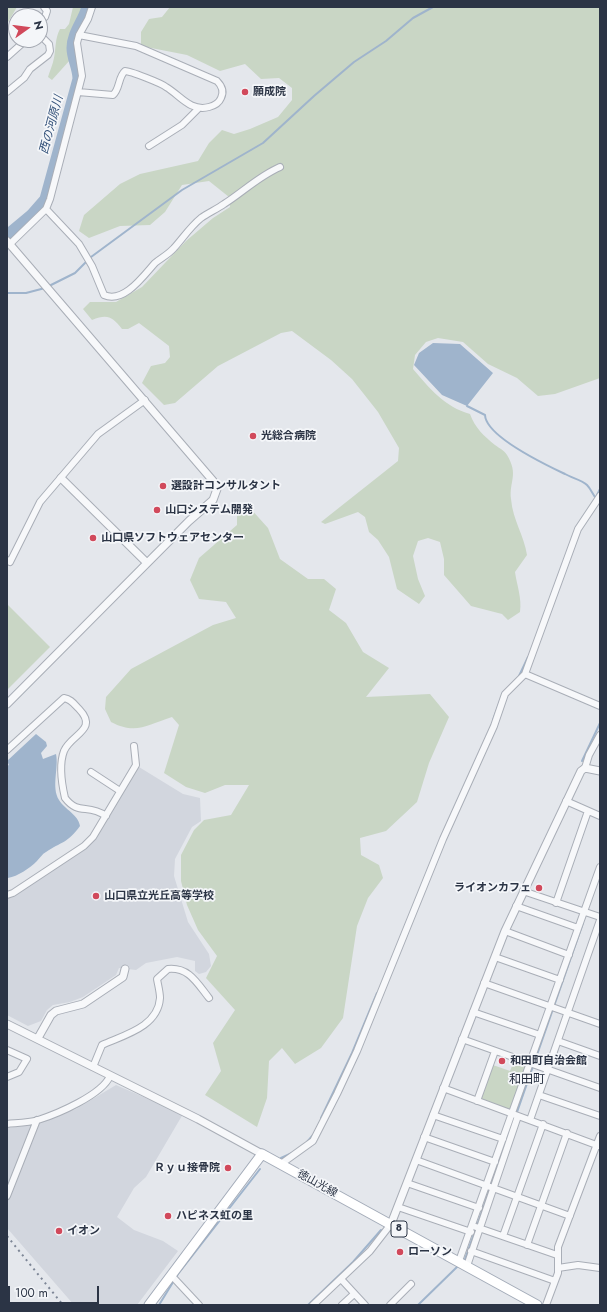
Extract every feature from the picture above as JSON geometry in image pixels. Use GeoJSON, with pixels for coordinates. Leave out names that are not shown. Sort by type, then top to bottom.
{"type":"FeatureCollection","features":[{"type":"Feature","properties":{"kind":"main road","name":"徳山光線"},"geometry":{"type":"LineString","coordinates":[[262,1154],[537,1305]]}},
{"type":"Feature","properties":{"kind":"main road"},"geometry":{"type":"LineString","coordinates":[[149,1305],[262,1154]]}},
{"type":"Feature","properties":{"kind":"street"},"geometry":{"type":"LineString","coordinates":[[7,704],[189,521],[213,500],[217,489],[214,482],[145,400],[8,244],[46,209],[82,76],[77,43],[78,35],[88,19],[92,7]]}},
{"type":"Feature","properties":{"kind":"street"},"geometry":{"type":"LineString","coordinates":[[78,35],[136,46],[217,81],[221,86],[223,93],[220,100],[212,106],[199,108],[179,98],[164,86],[131,71],[125,71],[122,74],[116,92],[113,95],[78,92]]}},
{"type":"Feature","properties":{"kind":"street"},"geometry":{"type":"LineString","coordinates":[[7,92],[24,78],[30,69],[48,55],[50,51],[48,44]]}},
{"type":"Feature","properties":{"kind":"street"},"geometry":{"type":"LineString","coordinates":[[7,57],[17,48]]}},
{"type":"Feature","properties":{"kind":"street"},"geometry":{"type":"LineString","coordinates":[[149,146],[182,125],[199,108]]}},
{"type":"Feature","properties":{"kind":"street"},"geometry":{"type":"LineString","coordinates":[[46,209],[79,244],[92,266],[104,295],[108,297],[118,296],[132,288],[155,264],[173,249],[186,233],[202,218],[241,192],[264,173],[280,167]]}},
{"type":"Feature","properties":{"kind":"street"},"geometry":{"type":"LineString","coordinates":[[7,560],[10,562],[40,502],[98,434],[145,400]]}},
{"type":"Feature","properties":{"kind":"street"},"geometry":{"type":"LineString","coordinates":[[61,478],[147,563]]}},
{"type":"Feature","properties":{"kind":"street"},"geometry":{"type":"LineString","coordinates":[[281,1164],[306,1147],[319,1131],[357,1051],[443,839],[494,726],[505,694],[525,674],[578,529],[600,496]]}},
{"type":"Feature","properties":{"kind":"street"},"geometry":{"type":"LineString","coordinates":[[525,674],[600,706]]}},
{"type":"Feature","properties":{"kind":"street"},"geometry":{"type":"LineString","coordinates":[[7,750],[64,698],[69,699],[85,715],[87,722],[84,729],[68,744],[63,756],[65,798],[75,808],[96,810],[106,816]]}},
{"type":"Feature","properties":{"kind":"street"},"geometry":{"type":"LineString","coordinates":[[313,1305],[370,1251],[391,1224],[505,931],[566,801],[581,771],[585,768],[589,755],[600,736]]}},
{"type":"Feature","properties":{"kind":"street"},"geometry":{"type":"LineString","coordinates":[[7,895],[13,893],[84,846],[93,837],[136,765],[134,746]]}},
{"type":"Feature","properties":{"kind":"street"},"geometry":{"type":"LineString","coordinates":[[585,768],[600,771]]}},
{"type":"Feature","properties":{"kind":"street"},"geometry":{"type":"LineString","coordinates":[[91,772],[120,791]]}},
{"type":"Feature","properties":{"kind":"street"},"geometry":{"type":"LineString","coordinates":[[566,801],[600,816]]}},
{"type":"Feature","properties":{"kind":"street"},"geometry":{"type":"LineString","coordinates":[[556,903],[588,811]]}},
{"type":"Feature","properties":{"kind":"street"},"geometry":{"type":"LineString","coordinates":[[463,1264],[471,1251],[494,1188],[530,1063],[570,955],[600,867]]}},
{"type":"Feature","properties":{"kind":"street"},"geometry":{"type":"LineString","coordinates":[[523,891],[600,919],[530,1120]]}},
{"type":"Feature","properties":{"kind":"street"},"geometry":{"type":"LineString","coordinates":[[516,906],[578,928]]}},
{"type":"Feature","properties":{"kind":"street"},"geometry":{"type":"LineString","coordinates":[[505,931],[570,955]]}},
{"type":"Feature","properties":{"kind":"street"},"geometry":{"type":"LineString","coordinates":[[495,957],[560,980]]}},
{"type":"Feature","properties":{"kind":"street"},"geometry":{"type":"LineString","coordinates":[[93,1067],[102,1045],[144,1026],[156,1014],[160,998],[157,979],[168,968],[178,968],[189,974],[209,998]]}},
{"type":"Feature","properties":{"kind":"street"},"geometry":{"type":"LineString","coordinates":[[38,1038],[51,1015],[56,1011],[83,1004],[123,977],[125,969]]}},
{"type":"Feature","properties":{"kind":"street"},"geometry":{"type":"LineString","coordinates":[[484,983],[600,1024]]}},
{"type":"Feature","properties":{"kind":"street"},"geometry":{"type":"LineString","coordinates":[[473,1012],[540,1035]]}},
{"type":"Feature","properties":{"kind":"street"},"geometry":{"type":"LineString","coordinates":[[7,1024],[38,1038],[110,1076],[198,1119],[262,1154]]}},
{"type":"Feature","properties":{"kind":"street"},"geometry":{"type":"LineString","coordinates":[[462,1039],[600,1088]]}},
{"type":"Feature","properties":{"kind":"street"},"geometry":{"type":"LineString","coordinates":[[558,1041],[600,1056]]}},
{"type":"Feature","properties":{"kind":"street"},"geometry":{"type":"LineString","coordinates":[[7,1050],[27,1059],[19,1072],[7,1077]]}},
{"type":"Feature","properties":{"kind":"street"},"geometry":{"type":"LineString","coordinates":[[477,1101],[495,1051]]}},
{"type":"Feature","properties":{"kind":"street"},"geometry":{"type":"LineString","coordinates":[[7,1124],[37,1120],[70,1107],[100,1089],[108,1081],[110,1076]]}},
{"type":"Feature","properties":{"kind":"street"},"geometry":{"type":"LineString","coordinates":[[443,1088],[599,1146]]}},
{"type":"Feature","properties":{"kind":"street"},"geometry":{"type":"LineString","coordinates":[[539,1095],[600,1116]]}},
{"type":"Feature","properties":{"kind":"street"},"geometry":{"type":"LineString","coordinates":[[433,1114],[503,1139]]}},
{"type":"Feature","properties":{"kind":"street"},"geometry":{"type":"LineString","coordinates":[[463,1264],[472,1229],[503,1139],[515,1115]]}},
{"type":"Feature","properties":{"kind":"street"},"geometry":{"type":"LineString","coordinates":[[7,1196],[37,1120]]}},
{"type":"Feature","properties":{"kind":"street"},"geometry":{"type":"LineString","coordinates":[[504,1236],[543,1124]]}},
{"type":"Feature","properties":{"kind":"street"},"geometry":{"type":"LineString","coordinates":[[527,1245],[567,1133]]}},
{"type":"Feature","properties":{"kind":"street"},"geometry":{"type":"LineString","coordinates":[[546,1305],[558,1268],[558,1247],[599,1146],[600,1136]]}},
{"type":"Feature","properties":{"kind":"street"},"geometry":{"type":"LineString","coordinates":[[424,1137],[495,1162]]}},
{"type":"Feature","properties":{"kind":"street"},"geometry":{"type":"LineString","coordinates":[[416,1160],[570,1216]]}},
{"type":"Feature","properties":{"kind":"street"},"geometry":{"type":"LineString","coordinates":[[406,1183],[479,1208]]}},
{"type":"Feature","properties":{"kind":"street"},"geometry":{"type":"LineString","coordinates":[[398,1207],[472,1229],[480,1228],[558,1255]]}},
{"type":"Feature","properties":{"kind":"street"},"geometry":{"type":"LineString","coordinates":[[471,1251],[555,1281]]}},
{"type":"Feature","properties":{"kind":"street"},"geometry":{"type":"LineString","coordinates":[[558,1268],[578,1265],[600,1268]]}},
{"type":"Feature","properties":{"kind":"street"},"geometry":{"type":"LineString","coordinates":[[171,1275],[199,1305]]}},
{"type":"Feature","properties":{"kind":"street"},"geometry":{"type":"LineString","coordinates":[[341,1279],[365,1305]]}},
{"type":"Feature","properties":{"kind":"street"},"geometry":{"type":"LineString","coordinates":[[390,1305],[411,1284]]}},
{"type":"Feature","properties":{"kind":"street"},"geometry":{"type":"LineString","coordinates":[[342,1305],[354,1294]]}},
{"type":"Feature","properties":{"kind":"shaded area","name":"山口県立光丘高等学校"},"geometry":{"type":"Polygon","coordinates":[[[139,767],[183,794],[200,798],[201,821],[192,827],[175,859],[174,876],[188,922],[209,954],[211,966],[206,972],[199,974],[195,971],[195,961],[177,957],[146,963],[136,970],[119,968],[116,975],[83,997],[70,1002],[53,1005],[47,1010],[41,1021],[28,1026],[7,1015],[7,898],[85,848],[136,769],[139,767]]]}},
{"type":"Feature","properties":{"kind":"shaded area"},"geometry":{"type":"Polygon","coordinates":[[[116,1085],[183,1114],[146,1177],[134,1188],[117,1217],[134,1230],[163,1241],[178,1251],[137,1305],[74,1305],[7,1228],[7,1128],[24,1126],[76,1109],[116,1085]]]}},
{"type":"Feature","properties":{"kind":"green space"},"geometry":{"type":"Polygon","coordinates":[[[7,7],[17,7],[8,8],[7,24],[7,7]]]}},
{"type":"Feature","properties":{"kind":"green space"},"geometry":{"type":"Polygon","coordinates":[[[73,7],[85,7],[73,35],[70,60],[52,80],[48,77],[54,60],[57,36],[60,29],[65,29],[69,24],[73,7]]]}},
{"type":"Feature","properties":{"kind":"green space"},"geometry":{"type":"Polygon","coordinates":[[[170,7],[600,7],[600,378],[555,394],[538,396],[517,378],[488,364],[463,342],[438,338],[426,342],[415,355],[413,369],[425,383],[445,402],[470,414],[480,431],[507,455],[511,462],[513,473],[511,493],[512,507],[524,541],[527,555],[515,572],[520,597],[520,612],[508,620],[502,614],[471,606],[444,575],[444,559],[440,542],[428,538],[418,541],[413,556],[418,579],[425,596],[419,604],[397,589],[389,557],[378,540],[369,532],[365,517],[358,512],[325,524],[321,522],[398,461],[399,448],[378,412],[352,379],[331,360],[292,331],[281,333],[218,366],[175,403],[164,405],[142,383],[151,366],[165,363],[170,357],[169,346],[139,323],[128,329],[122,329],[109,317],[102,317],[92,320],[83,309],[90,302],[116,302],[142,287],[186,241],[213,218],[230,207],[229,197],[209,181],[182,185],[165,212],[150,225],[120,226],[89,238],[79,231],[84,215],[120,184],[140,174],[198,161],[209,143],[222,130],[234,134],[278,117],[292,100],[292,88],[279,78],[261,79],[245,64],[220,71],[187,55],[141,46],[141,32],[149,19],[162,17],[170,7]]]}},
{"type":"Feature","properties":{"kind":"green space"},"geometry":{"type":"Polygon","coordinates":[[[250,508],[268,528],[280,559],[308,579],[324,579],[336,589],[329,610],[346,623],[363,652],[389,668],[366,697],[430,694],[449,717],[429,763],[417,802],[386,831],[360,838],[361,855],[379,865],[383,878],[368,898],[357,926],[343,1018],[321,1048],[295,1064],[282,1048],[269,1061],[267,1098],[257,1127],[205,1095],[221,1071],[213,1043],[235,1010],[206,978],[217,956],[198,930],[187,905],[181,881],[181,855],[194,830],[204,820],[231,815],[249,785],[225,785],[205,793],[186,787],[164,773],[179,725],[172,717],[148,726],[128,728],[111,722],[105,709],[106,697],[131,669],[213,625],[236,618],[226,602],[199,599],[190,580],[199,558],[237,525],[237,509],[250,508]]]}},
{"type":"Feature","properties":{"kind":"green space"},"geometry":{"type":"Polygon","coordinates":[[[7,604],[50,647],[7,690],[7,604]]]}},
{"type":"Feature","properties":{"kind":"green space"},"geometry":{"type":"Polygon","coordinates":[[[514,1061],[526,1064],[511,1111],[480,1099],[493,1065],[510,1071],[514,1061]]]}},
{"type":"Feature","properties":{"kind":"water"},"geometry":{"type":"Polygon","coordinates":[[[433,343],[460,344],[493,373],[467,406],[442,395],[414,365],[419,353],[433,343]]]}},
{"type":"Feature","properties":{"kind":"water"},"geometry":{"type":"Polygon","coordinates":[[[36,734],[46,742],[47,746],[41,753],[43,759],[56,754],[57,765],[55,783],[57,795],[59,800],[77,818],[80,826],[72,836],[45,853],[34,864],[16,876],[8,878],[7,766],[9,765],[7,761],[36,734]]]}},
{"type":"Feature","properties":{"kind":"waterway","name":"西の河原川"},"geometry":{"type":"LineString","coordinates":[[7,235],[31,215],[45,199],[78,79],[72,52],[72,43],[87,7]]}},
{"type":"Feature","properties":{"kind":"waterway"},"geometry":{"type":"LineString","coordinates":[[49,286],[75,273],[91,257],[182,190],[263,143],[354,62],[386,41],[413,18],[433,7]]}},
{"type":"Feature","properties":{"kind":"waterway"},"geometry":{"type":"LineString","coordinates":[[7,293],[26,293],[45,288]]}},
{"type":"Feature","properties":{"kind":"waterway"},"geometry":{"type":"LineString","coordinates":[[467,406],[485,415],[488,423],[495,432],[506,441],[556,470],[585,483],[596,498]]}},
{"type":"Feature","properties":{"kind":"waterway"},"geometry":{"type":"LineString","coordinates":[[597,495],[600,489]]}},
{"type":"Feature","properties":{"kind":"waterway"},"geometry":{"type":"LineString","coordinates":[[519,676],[528,657]]}},
{"type":"Feature","properties":{"kind":"waterway"},"geometry":{"type":"LineString","coordinates":[[493,720],[502,696]]}},
{"type":"Feature","properties":{"kind":"waterway"},"geometry":{"type":"LineString","coordinates":[[582,761],[600,723]]}},
{"type":"Feature","properties":{"kind":"waterway"},"geometry":{"type":"LineString","coordinates":[[516,1115],[583,923]]}},
{"type":"Feature","properties":{"kind":"waterway"},"geometry":{"type":"LineString","coordinates":[[321,1118],[352,1053],[377,993]]}},
{"type":"Feature","properties":{"kind":"waterway"},"geometry":{"type":"LineString","coordinates":[[307,1142],[313,1135]]}},
{"type":"Feature","properties":{"kind":"waterway"},"geometry":{"type":"LineString","coordinates":[[281,1158],[292,1153]]}},
{"type":"Feature","properties":{"kind":"waterway"},"geometry":{"type":"LineString","coordinates":[[159,1305],[178,1274],[260,1169]]}},
{"type":"Feature","properties":{"kind":"waterway"},"geometry":{"type":"LineString","coordinates":[[465,1259],[490,1189]]}},
{"type":"Feature","properties":{"kind":"waterway"},"geometry":{"type":"LineString","coordinates":[[308,1305],[353,1262],[381,1230]]}},
{"type":"Feature","properties":{"kind":"waterway"},"geometry":{"type":"LineString","coordinates":[[418,1305],[458,1266]]}},
{"type":"Feature","properties":{"kind":"railway"},"geometry":{"type":"LineString","coordinates":[[7,1236],[63,1305]]}},
{"type":"Feature","properties":{"kind":"place","name":"願成院"},"geometry":{"type":"Point","coordinates":[245,92]}},
{"type":"Feature","properties":{"kind":"place","name":"光総合病院"},"geometry":{"type":"Point","coordinates":[253,436]}},
{"type":"Feature","properties":{"kind":"place","name":"選設計コンサルタント"},"geometry":{"type":"Point","coordinates":[163,486]}},
{"type":"Feature","properties":{"kind":"place","name":"山口システム開発"},"geometry":{"type":"Point","coordinates":[157,510]}},
{"type":"Feature","properties":{"kind":"place","name":"山口県ソフトウェアセンター"},"geometry":{"type":"Point","coordinates":[93,538]}},
{"type":"Feature","properties":{"kind":"place","name":"ライオンカフェ"},"geometry":{"type":"Point","coordinates":[539,888]}},
{"type":"Feature","properties":{"kind":"place","name":"山口県立光丘高等学校"},"geometry":{"type":"Point","coordinates":[96,896]}},
{"type":"Feature","properties":{"kind":"place","name":"和田町自治会館"},"geometry":{"type":"Point","coordinates":[502,1061]}},
{"type":"Feature","properties":{"kind":"place","name":"Ｒｙｕ接骨院"},"geometry":{"type":"Point","coordinates":[228,1168]}},
{"type":"Feature","properties":{"kind":"place","name":"ハピネス虹の里"},"geometry":{"type":"Point","coordinates":[168,1216]}},
{"type":"Feature","properties":{"kind":"place","name":"イオン"},"geometry":{"type":"Point","coordinates":[59,1231]}},
{"type":"Feature","properties":{"kind":"place","name":"ローソン"},"geometry":{"type":"Point","coordinates":[400,1252]}},
{"type":"Feature","properties":{"kind":"district","name":"和田町"},"geometry":{"type":"Point","coordinates":[527,1080]}}]}
